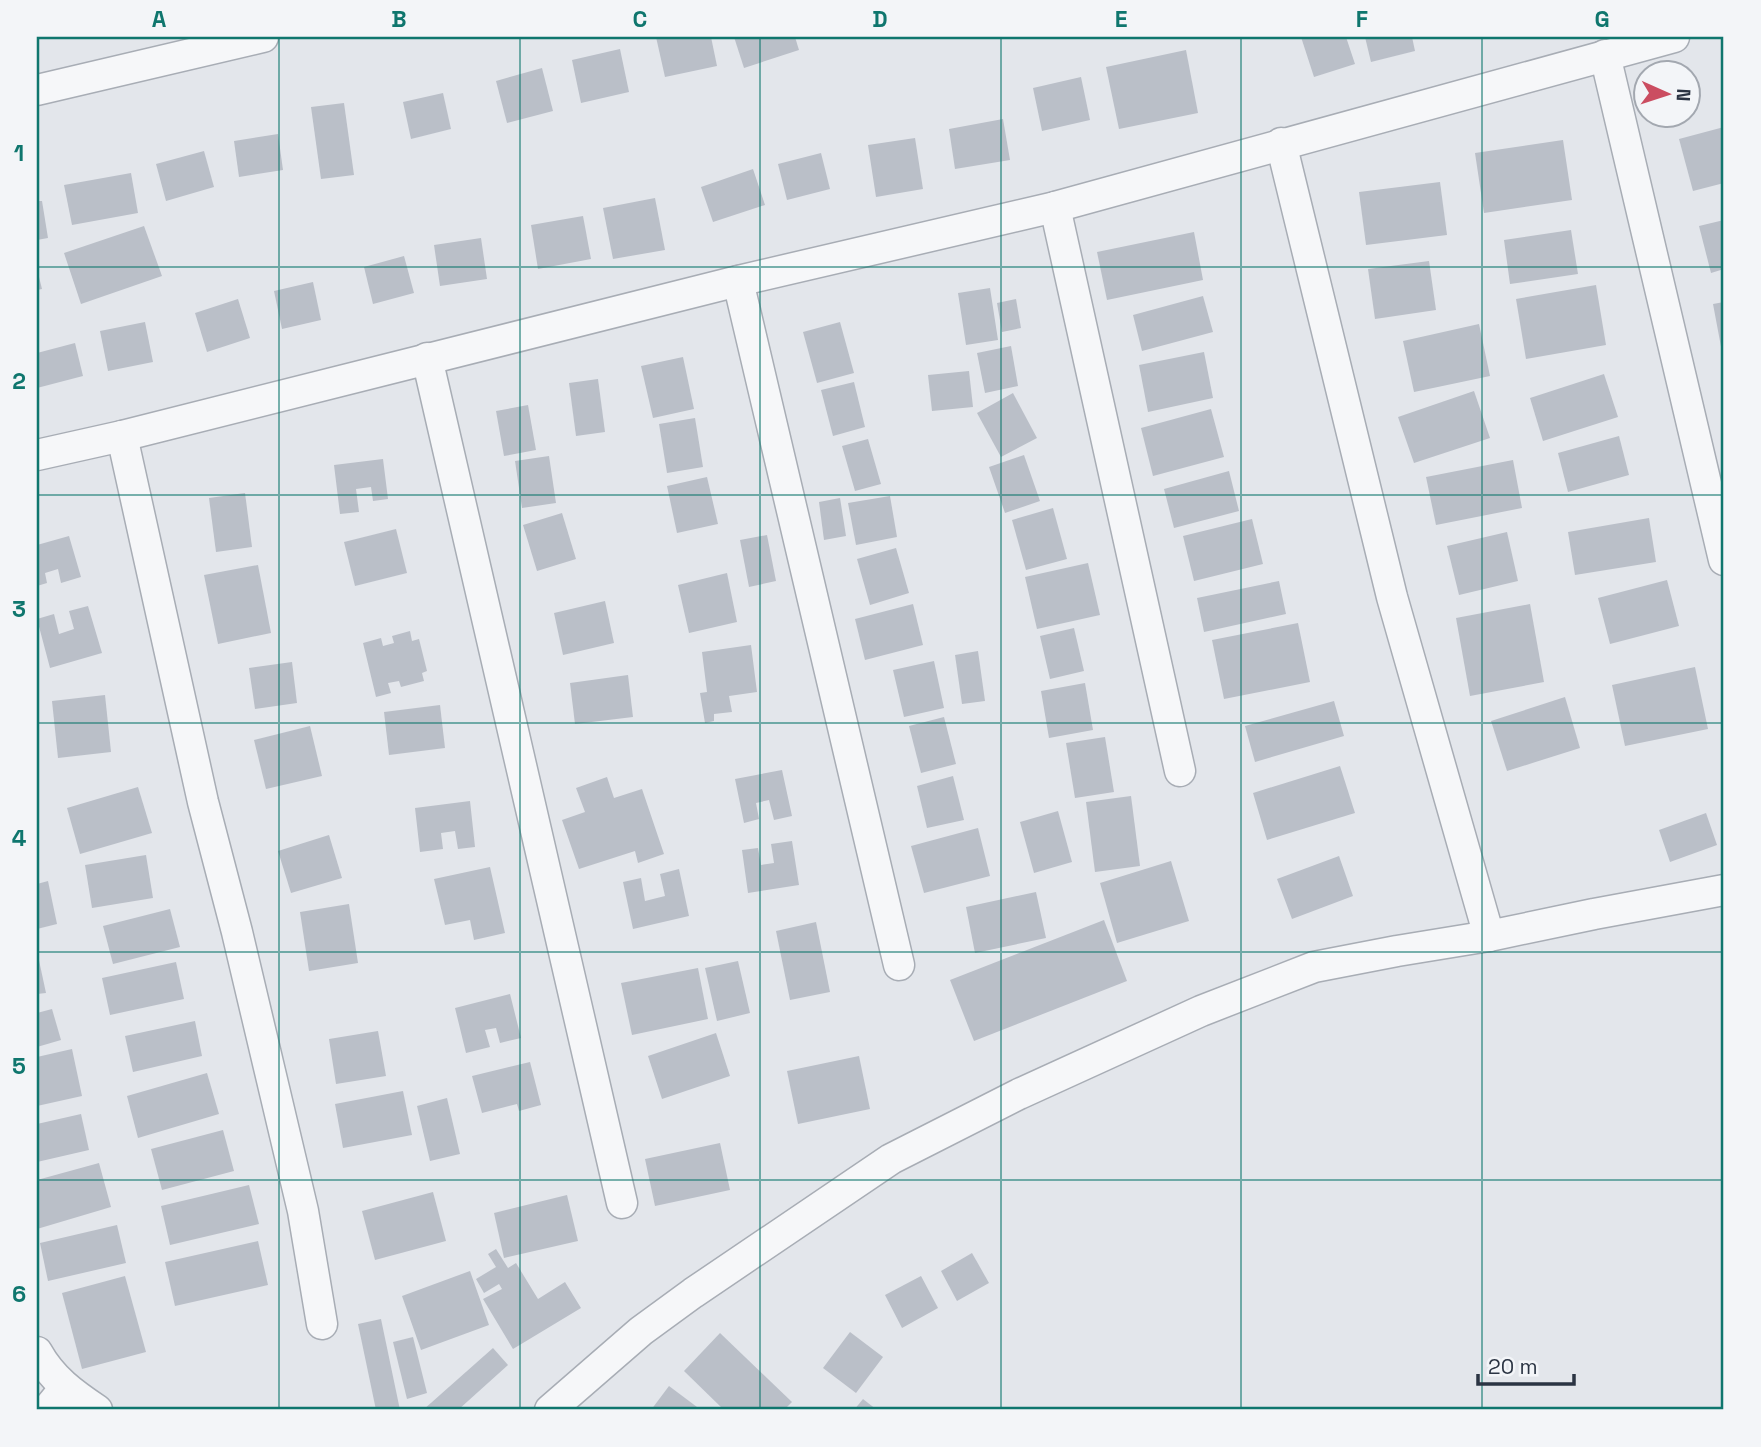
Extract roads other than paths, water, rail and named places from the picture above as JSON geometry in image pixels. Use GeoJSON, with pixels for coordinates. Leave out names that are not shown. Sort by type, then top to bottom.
{"type":"FeatureCollection","features":[{"type":"Feature","properties":{"kind":"street"},"geometry":{"type":"LineString","coordinates":[[37,90],[264,37]]}},
{"type":"Feature","properties":{"kind":"street"},"geometry":{"type":"LineString","coordinates":[[37,455],[738,281],[1055,207],[1674,37]]}},
{"type":"Feature","properties":{"kind":"street"},"geometry":{"type":"LineString","coordinates":[[1605,55],[1724,560]]}},
{"type":"Feature","properties":{"kind":"street"},"geometry":{"type":"LineString","coordinates":[[1281,143],[1392,597],[1489,936]]}},
{"type":"Feature","properties":{"kind":"street"},"geometry":{"type":"LineString","coordinates":[[1055,207],[1180,771]]}},
{"type":"Feature","properties":{"kind":"street"},"geometry":{"type":"LineString","coordinates":[[738,281],[899,965]]}},
{"type":"Feature","properties":{"kind":"street"},"geometry":{"type":"LineString","coordinates":[[427,358],[622,1203]]}},
{"type":"Feature","properties":{"kind":"street"},"geometry":{"type":"LineString","coordinates":[[122,436],[200,790],[243,956],[303,1212],[322,1324]]}},
{"type":"Feature","properties":{"kind":"street"},"geometry":{"type":"LineString","coordinates":[[550,1410],[641,1331],[801,1218],[891,1159],[1019,1094],[1201,1011],[1314,967],[1724,890]]}},
{"type":"Feature","properties":{"kind":"street"},"geometry":{"type":"LineString","coordinates":[[37,1353],[56,1399],[97,1410]]}}]}
